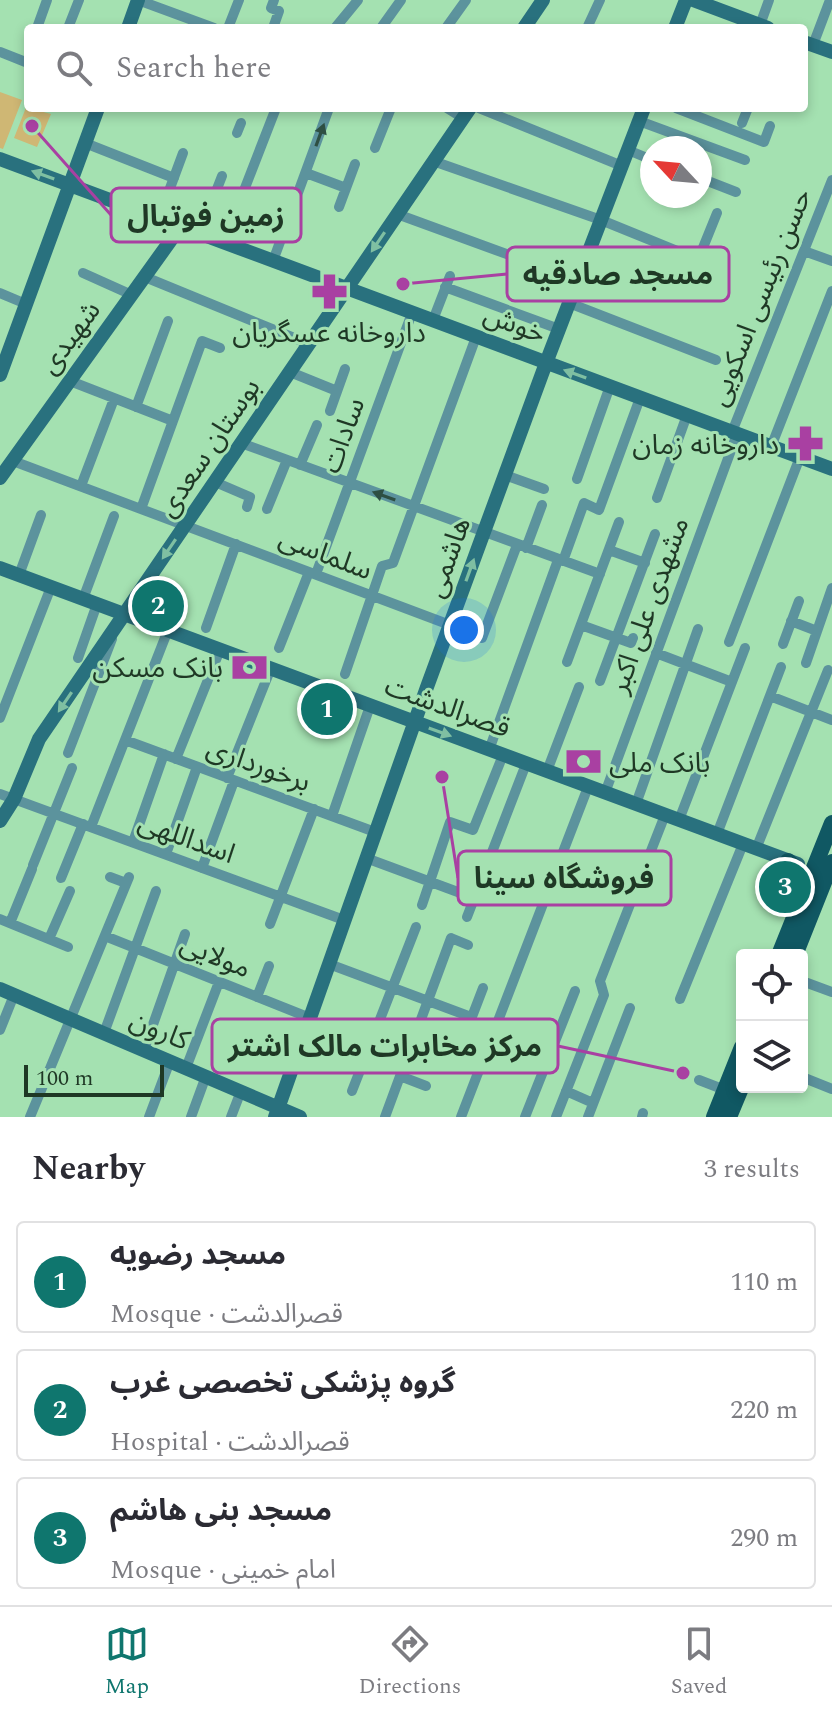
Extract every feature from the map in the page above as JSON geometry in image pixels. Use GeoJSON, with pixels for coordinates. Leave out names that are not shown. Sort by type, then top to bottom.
{"type":"FeatureCollection","features":[{"type":"Feature","properties":{"kind":"main road"},"geometry":{"type":"LineString","coordinates":[[129,24],[138,0]]}},
{"type":"Feature","properties":{"kind":"main road"},"geometry":{"type":"LineString","coordinates":[[527,24],[543,0]]}},
{"type":"Feature","properties":{"kind":"main road"},"geometry":{"type":"LineString","coordinates":[[677,24],[686,0]]}},
{"type":"Feature","properties":{"kind":"main road"},"geometry":{"type":"LineString","coordinates":[[693,0],[759,24]]}},
{"type":"Feature","properties":{"kind":"main road"},"geometry":{"type":"LineString","coordinates":[[809,43],[832,52]]}},
{"type":"Feature","properties":{"kind":"main road"},"geometry":{"type":"LineString","coordinates":[[0,375],[97,112]]}},
{"type":"Feature","properties":{"kind":"main road","name":"بوستان سعدی"},"geometry":{"type":"LineString","coordinates":[[0,821],[7,796],[39,739],[466,113]]}},
{"type":"Feature","properties":{"kind":"main road","name":"هاشمی"},"geometry":{"type":"LineString","coordinates":[[276,1112],[414,722],[546,363],[642,114]]}},
{"type":"Feature","properties":{"kind":"main road","name":"خوش"},"geometry":{"type":"LineString","coordinates":[[0,159],[771,447],[831,465]]}},
{"type":"Feature","properties":{"kind":"main road","name":"شهیدی"},"geometry":{"type":"LineString","coordinates":[[0,478],[181,226]]}},
{"type":"Feature","properties":{"kind":"main road","name":"قصرالدشت"},"geometry":{"type":"LineString","coordinates":[[0,568],[90,601],[121,619],[168,630],[788,861],[826,871]]}},
{"type":"Feature","properties":{"kind":"main road"},"geometry":{"type":"LineString","coordinates":[[797,949],[826,871],[832,823]]}},
{"type":"Feature","properties":{"kind":"main road"},"geometry":{"type":"LineString","coordinates":[[788,861],[799,871],[804,892]]}},
{"type":"Feature","properties":{"kind":"main road"},"geometry":{"type":"LineString","coordinates":[[781,949],[804,892],[826,871]]}},
{"type":"Feature","properties":{"kind":"main road","name":"کارون"},"geometry":{"type":"LineString","coordinates":[[7,992],[241,1091],[276,1112],[300,1117]]}},
{"type":"Feature","properties":{"kind":"main road"},"geometry":{"type":"LineString","coordinates":[[714,1117],[736,1062]]}},
{"type":"Feature","properties":{"kind":"main road"},"geometry":{"type":"LineString","coordinates":[[729,1117],[739,1093]]}},
{"type":"Feature","properties":{"kind":"street"},"geometry":{"type":"LineString","coordinates":[[38,24],[47,0]]}},
{"type":"Feature","properties":{"kind":"street"},"geometry":{"type":"LineString","coordinates":[[70,24],[79,0]]}},
{"type":"Feature","properties":{"kind":"street"},"geometry":{"type":"LineString","coordinates":[[138,0],[203,24]]}},
{"type":"Feature","properties":{"kind":"street"},"geometry":{"type":"LineString","coordinates":[[230,24],[239,0]]}},
{"type":"Feature","properties":{"kind":"street"},"geometry":{"type":"LineString","coordinates":[[274,0],[271,8],[279,11],[274,24]]}},
{"type":"Feature","properties":{"kind":"street"},"geometry":{"type":"LineString","coordinates":[[338,24],[358,0]]}},
{"type":"Feature","properties":{"kind":"street"},"geometry":{"type":"LineString","coordinates":[[384,24],[401,0]]}},
{"type":"Feature","properties":{"kind":"street"},"geometry":{"type":"LineString","coordinates":[[449,24],[466,0]]}},
{"type":"Feature","properties":{"kind":"street"},"geometry":{"type":"LineString","coordinates":[[589,24],[600,0]]}},
{"type":"Feature","properties":{"kind":"street"},"geometry":{"type":"LineString","coordinates":[[764,24],[769,0]]}},
{"type":"Feature","properties":{"kind":"street"},"geometry":{"type":"LineString","coordinates":[[809,43],[830,0]]}},
{"type":"Feature","properties":{"kind":"street"},"geometry":{"type":"LineString","coordinates":[[0,52],[24,58]]}},
{"type":"Feature","properties":{"kind":"street"},"geometry":{"type":"LineString","coordinates":[[224,242],[274,112]]}},
{"type":"Feature","properties":{"kind":"street"},"geometry":{"type":"LineString","coordinates":[[273,261],[328,112]]}},
{"type":"Feature","properties":{"kind":"street"},"geometry":{"type":"LineString","coordinates":[[375,148],[389,112]]}},
{"type":"Feature","properties":{"kind":"street"},"geometry":{"type":"LineString","coordinates":[[489,112],[622,166]]}},
{"type":"Feature","properties":{"kind":"street"},"geometry":{"type":"LineString","coordinates":[[686,112],[764,142],[770,126]]}},
{"type":"Feature","properties":{"kind":"street"},"geometry":{"type":"LineString","coordinates":[[742,123],[746,112]]}},
{"type":"Feature","properties":{"kind":"street"},"geometry":{"type":"LineString","coordinates":[[642,114],[745,160]]}},
{"type":"Feature","properties":{"kind":"street"},"geometry":{"type":"LineString","coordinates":[[85,143],[174,178]]}},
{"type":"Feature","properties":{"kind":"street"},"geometry":{"type":"LineString","coordinates":[[628,150],[640,155]]}},
{"type":"Feature","properties":{"kind":"street"},"geometry":{"type":"LineString","coordinates":[[159,218],[183,153]]}},
{"type":"Feature","properties":{"kind":"street"},"geometry":{"type":"LineString","coordinates":[[433,161],[601,220],[719,268]]}},
{"type":"Feature","properties":{"kind":"street"},"geometry":{"type":"LineString","coordinates":[[339,207],[355,164]]}},
{"type":"Feature","properties":{"kind":"street"},"geometry":{"type":"LineString","coordinates":[[306,173],[346,188]]}},
{"type":"Feature","properties":{"kind":"street"},"geometry":{"type":"LineString","coordinates":[[215,194],[222,176]]}},
{"type":"Feature","properties":{"kind":"street","name":"حسن رئیسی اسکویی"},"geometry":{"type":"LineString","coordinates":[[734,433],[832,180]]}},
{"type":"Feature","properties":{"kind":"street"},"geometry":{"type":"LineString","coordinates":[[712,183],[736,192]]}},
{"type":"Feature","properties":{"kind":"street"},"geometry":{"type":"LineString","coordinates":[[698,260],[717,213]]}},
{"type":"Feature","properties":{"kind":"street"},"geometry":{"type":"LineString","coordinates":[[397,214],[564,275]]}},
{"type":"Feature","properties":{"kind":"street"},"geometry":{"type":"LineString","coordinates":[[804,251],[832,261]]}},
{"type":"Feature","properties":{"kind":"street"},"geometry":{"type":"LineString","coordinates":[[83,273],[132,295]]}},
{"type":"Feature","properties":{"kind":"street"},"geometry":{"type":"LineString","coordinates":[[433,320],[450,276]]}},
{"type":"Feature","properties":{"kind":"street"},"geometry":{"type":"LineString","coordinates":[[145,277],[309,344]]}},
{"type":"Feature","properties":{"kind":"street"},"geometry":{"type":"LineString","coordinates":[[445,287],[559,329]]}},
{"type":"Feature","properties":{"kind":"street"},"geometry":{"type":"LineString","coordinates":[[771,447],[832,291]]}},
{"type":"Feature","properties":{"kind":"street"},"geometry":{"type":"LineString","coordinates":[[0,293],[26,304]]}},
{"type":"Feature","properties":{"kind":"street"},"geometry":{"type":"LineString","coordinates":[[569,303],[716,360]]}},
{"type":"Feature","properties":{"kind":"street","name":"سادات"},"geometry":{"type":"LineString","coordinates":[[279,648],[349,483],[412,313]]}},
{"type":"Feature","properties":{"kind":"street"},"geometry":{"type":"LineString","coordinates":[[136,407],[168,321]]}},
{"type":"Feature","properties":{"kind":"street"},"geometry":{"type":"LineString","coordinates":[[345,674],[382,566],[393,563],[476,337]]}},
{"type":"Feature","properties":{"kind":"street"},"geometry":{"type":"LineString","coordinates":[[141,509],[202,341],[220,348]]}},
{"type":"Feature","properties":{"kind":"street"},"geometry":{"type":"LineString","coordinates":[[330,411],[345,369]]}},
{"type":"Feature","properties":{"kind":"street"},"geometry":{"type":"LineString","coordinates":[[290,372],[337,391]]}},
{"type":"Feature","properties":{"kind":"street"},"geometry":{"type":"LineString","coordinates":[[70,381],[173,421]]}},
{"type":"Feature","properties":{"kind":"street"},"geometry":{"type":"LineString","coordinates":[[577,479],[610,386]]}},
{"type":"Feature","properties":{"kind":"street"},"geometry":{"type":"LineString","coordinates":[[422,905],[450,822],[473,830],[561,561],[584,503],[599,510],[640,398]]}},
{"type":"Feature","properties":{"kind":"street"},"geometry":{"type":"LineString","coordinates":[[81,486],[114,399]]}},
{"type":"Feature","properties":{"kind":"street"},"geometry":{"type":"LineString","coordinates":[[657,498],[687,415]]}},
{"type":"Feature","properties":{"kind":"street"},"geometry":{"type":"LineString","coordinates":[[300,465],[317,425]]}},
{"type":"Feature","properties":{"kind":"street","name":"مشهدی علی اکبر"},"geometry":{"type":"LineString","coordinates":[[605,793],[734,433]]}},
{"type":"Feature","properties":{"kind":"street"},"geometry":{"type":"LineString","coordinates":[[241,443],[600,574]]}},
{"type":"Feature","properties":{"kind":"street"},"geometry":{"type":"LineString","coordinates":[[729,642],[800,457]]}},
{"type":"Feature","properties":{"kind":"street"},"geometry":{"type":"LineString","coordinates":[[267,509],[287,460]]}},
{"type":"Feature","properties":{"kind":"street","name":"سلماسی"},"geometry":{"type":"LineString","coordinates":[[13,461],[450,625]]}},
{"type":"Feature","properties":{"kind":"street"},"geometry":{"type":"LineString","coordinates":[[505,475],[544,489]]}},
{"type":"Feature","properties":{"kind":"street"},"geometry":{"type":"LineString","coordinates":[[215,482],[250,497],[247,507]]}},
{"type":"Feature","properties":{"kind":"street"},"geometry":{"type":"LineString","coordinates":[[482,638],[542,505]]}},
{"type":"Feature","properties":{"kind":"street"},"geometry":{"type":"LineString","coordinates":[[19,575],[41,515]]}},
{"type":"Feature","properties":{"kind":"street"},"geometry":{"type":"LineString","coordinates":[[78,658],[114,516]]}},
{"type":"Feature","properties":{"kind":"street"},"geometry":{"type":"LineString","coordinates":[[567,662],[619,522]]}},
{"type":"Feature","properties":{"kind":"street"},"geometry":{"type":"LineString","coordinates":[[600,681],[655,534]]}},
{"type":"Feature","properties":{"kind":"street"},"geometry":{"type":"LineString","coordinates":[[206,628],[236,544]]}},
{"type":"Feature","properties":{"kind":"street"},"geometry":{"type":"LineString","coordinates":[[609,550],[645,563]]}},
{"type":"Feature","properties":{"kind":"street"},"geometry":{"type":"LineString","coordinates":[[0,718],[51,587]]}},
{"type":"Feature","properties":{"kind":"street"},"geometry":{"type":"LineString","coordinates":[[806,663],[832,588]]}},
{"type":"Feature","properties":{"kind":"street"},"geometry":{"type":"LineString","coordinates":[[783,644],[799,601]]}},
{"type":"Feature","properties":{"kind":"street"},"geometry":{"type":"LineString","coordinates":[[68,753],[121,619]]}},
{"type":"Feature","properties":{"kind":"street"},"geometry":{"type":"LineString","coordinates":[[791,621],[817,631]]}},
{"type":"Feature","properties":{"kind":"street"},"geometry":{"type":"LineString","coordinates":[[581,625],[631,643],[633,638]]}},
{"type":"Feature","properties":{"kind":"street"},"geometry":{"type":"LineString","coordinates":[[636,804],[698,629]]}},
{"type":"Feature","properties":{"kind":"street"},"geometry":{"type":"LineString","coordinates":[[61,878],[125,740],[168,630]]}},
{"type":"Feature","properties":{"kind":"street"},"geometry":{"type":"LineString","coordinates":[[556,1117],[604,995],[600,981],[745,648]]}},
{"type":"Feature","properties":{"kind":"street"},"geometry":{"type":"LineString","coordinates":[[176,759],[220,650]]}},
{"type":"Feature","properties":{"kind":"street"},"geometry":{"type":"LineString","coordinates":[[656,653],[732,682]]}},
{"type":"Feature","properties":{"kind":"street"},"geometry":{"type":"LineString","coordinates":[[717,834],[781,667]]}},
{"type":"Feature","properties":{"kind":"street"},"geometry":{"type":"LineString","coordinates":[[202,868],[230,779],[271,668]]}},
{"type":"Feature","properties":{"kind":"street"},"geometry":{"type":"LineString","coordinates":[[680,999],[828,670]]}},
{"type":"Feature","properties":{"kind":"street"},"geometry":{"type":"LineString","coordinates":[[547,771],[579,687]]}},
{"type":"Feature","properties":{"kind":"street"},"geometry":{"type":"LineString","coordinates":[[770,696],[832,720]]}},
{"type":"Feature","properties":{"kind":"street"},"geometry":{"type":"LineString","coordinates":[[332,816],[370,706]]}},
{"type":"Feature","properties":{"kind":"street","name":"برخورداری"},"geometry":{"type":"LineString","coordinates":[[125,740],[375,832]]}},
{"type":"Feature","properties":{"kind":"street"},"geometry":{"type":"LineString","coordinates":[[133,842],[164,754]]}},
{"type":"Feature","properties":{"kind":"street"},"geometry":{"type":"LineString","coordinates":[[467,917],[526,764]]}},
{"type":"Feature","properties":{"kind":"street"},"geometry":{"type":"LineString","coordinates":[[166,854],[197,767]]}},
{"type":"Feature","properties":{"kind":"street"},"geometry":{"type":"LineString","coordinates":[[68,947],[5,921],[33,867],[72,768]]}},
{"type":"Feature","properties":{"kind":"street"},"geometry":{"type":"LineString","coordinates":[[461,1117],[588,787]]}},
{"type":"Feature","properties":{"kind":"street","name":"اسداللهی"},"geometry":{"type":"LineString","coordinates":[[7,796],[344,920]]}},
{"type":"Feature","properties":{"kind":"street"},"geometry":{"type":"LineString","coordinates":[[270,924],[314,809]]}},
{"type":"Feature","properties":{"kind":"street"},"geometry":{"type":"LineString","coordinates":[[366,858],[474,898]]}},
{"type":"Feature","properties":{"kind":"street"},"geometry":{"type":"LineString","coordinates":[[31,1117],[128,880],[110,877]]}},
{"type":"Feature","properties":{"kind":"street"},"geometry":{"type":"LineString","coordinates":[[49,939],[70,891]]}},
{"type":"Feature","properties":{"kind":"street"},"geometry":{"type":"LineString","coordinates":[[104,1033],[156,891]]}},
{"type":"Feature","properties":{"kind":"street"},"geometry":{"type":"LineString","coordinates":[[352,1091],[416,927]]}},
{"type":"Feature","properties":{"kind":"street"},"geometry":{"type":"LineString","coordinates":[[144,1050],[185,934]]}},
{"type":"Feature","properties":{"kind":"street","name":"مولایی"},"geometry":{"type":"LineString","coordinates":[[105,936],[219,982],[239,996],[257,997],[310,1018]]}},
{"type":"Feature","properties":{"kind":"street"},"geometry":{"type":"LineString","coordinates":[[385,1117],[451,938],[468,945]]}},
{"type":"Feature","properties":{"kind":"street"},"geometry":{"type":"LineString","coordinates":[[329,964],[471,1017]]}},
{"type":"Feature","properties":{"kind":"street"},"geometry":{"type":"LineString","coordinates":[[257,997],[269,966]]}},
{"type":"Feature","properties":{"kind":"street"},"geometry":{"type":"LineString","coordinates":[[808,979],[832,992]]}},
{"type":"Feature","properties":{"kind":"street"},"geometry":{"type":"LineString","coordinates":[[186,1068],[219,982]]}},
{"type":"Feature","properties":{"kind":"street"},"geometry":{"type":"LineString","coordinates":[[465,1035],[483,988]]}},
{"type":"Feature","properties":{"kind":"street"},"geometry":{"type":"LineString","coordinates":[[525,1117],[575,991]]}},
{"type":"Feature","properties":{"kind":"street"},"geometry":{"type":"LineString","coordinates":[[0,1030],[7,992]]}},
{"type":"Feature","properties":{"kind":"street"},"geometry":{"type":"LineString","coordinates":[[588,1117],[630,1008]]}},
{"type":"Feature","properties":{"kind":"street"},"geometry":{"type":"LineString","coordinates":[[407,1057],[425,1063]]}},
{"type":"Feature","properties":{"kind":"street"},"geometry":{"type":"LineString","coordinates":[[149,1117],[170,1061]]}},
{"type":"Feature","properties":{"kind":"street"},"geometry":{"type":"LineString","coordinates":[[191,1117],[206,1076]]}},
{"type":"Feature","properties":{"kind":"street"},"geometry":{"type":"LineString","coordinates":[[400,1076],[426,1086]]}},
{"type":"Feature","properties":{"kind":"street"},"geometry":{"type":"LineString","coordinates":[[808,1079],[832,1089]]}},
{"type":"Feature","properties":{"kind":"street"},"geometry":{"type":"LineString","coordinates":[[699,1080],[725,1090]]}},
{"type":"Feature","properties":{"kind":"street"},"geometry":{"type":"LineString","coordinates":[[231,1117],[241,1091]]}},
{"type":"Feature","properties":{"kind":"street"},"geometry":{"type":"LineString","coordinates":[[566,1091],[593,1103]]}},
{"type":"Feature","properties":{"kind":"shaded area"},"geometry":{"type":"Polygon","coordinates":[[[0,92],[22,100],[3,149],[0,148],[0,92]]]}},
{"type":"Feature","properties":{"kind":"shaded area"},"geometry":{"type":"Polygon","coordinates":[[[24,112],[51,114],[37,147],[14,138],[24,112]]]}},
{"type":"Feature","properties":{"kind":"place","name":"زمین فوتبال"},"geometry":{"type":"Point","coordinates":[32,126]}},
{"type":"Feature","properties":{"kind":"place","name":"مسجد صادقیه"},"geometry":{"type":"Point","coordinates":[403,284]}},
{"type":"Feature","properties":{"kind":"place","name":"داروخانه عسگریان"},"geometry":{"type":"Point","coordinates":[329,292]}},
{"type":"Feature","properties":{"kind":"place","name":"داروخانه زمان"},"geometry":{"type":"Point","coordinates":[805,444]}},
{"type":"Feature","properties":{"kind":"place","name":"گروه پزشکی تخصصی غرب"},"geometry":{"type":"Point","coordinates":[158,606]}},
{"type":"Feature","properties":{"kind":"place","name":"بانک مسکن"},"geometry":{"type":"Point","coordinates":[249,667]}},
{"type":"Feature","properties":{"kind":"place","name":"مسجد رضویه"},"geometry":{"type":"Point","coordinates":[327,709]}},
{"type":"Feature","properties":{"kind":"place","name":"بانک ملی"},"geometry":{"type":"Point","coordinates":[583,762]}},
{"type":"Feature","properties":{"kind":"place","name":"فروشگاه سینا"},"geometry":{"type":"Point","coordinates":[442,777]}},
{"type":"Feature","properties":{"kind":"place","name":"مسجد بنی هاشم"},"geometry":{"type":"Point","coordinates":[785,887]}},
{"type":"Feature","properties":{"kind":"place","name":"مرکز مخابرات مالک اشتر"},"geometry":{"type":"Point","coordinates":[683,1073]}}]}
